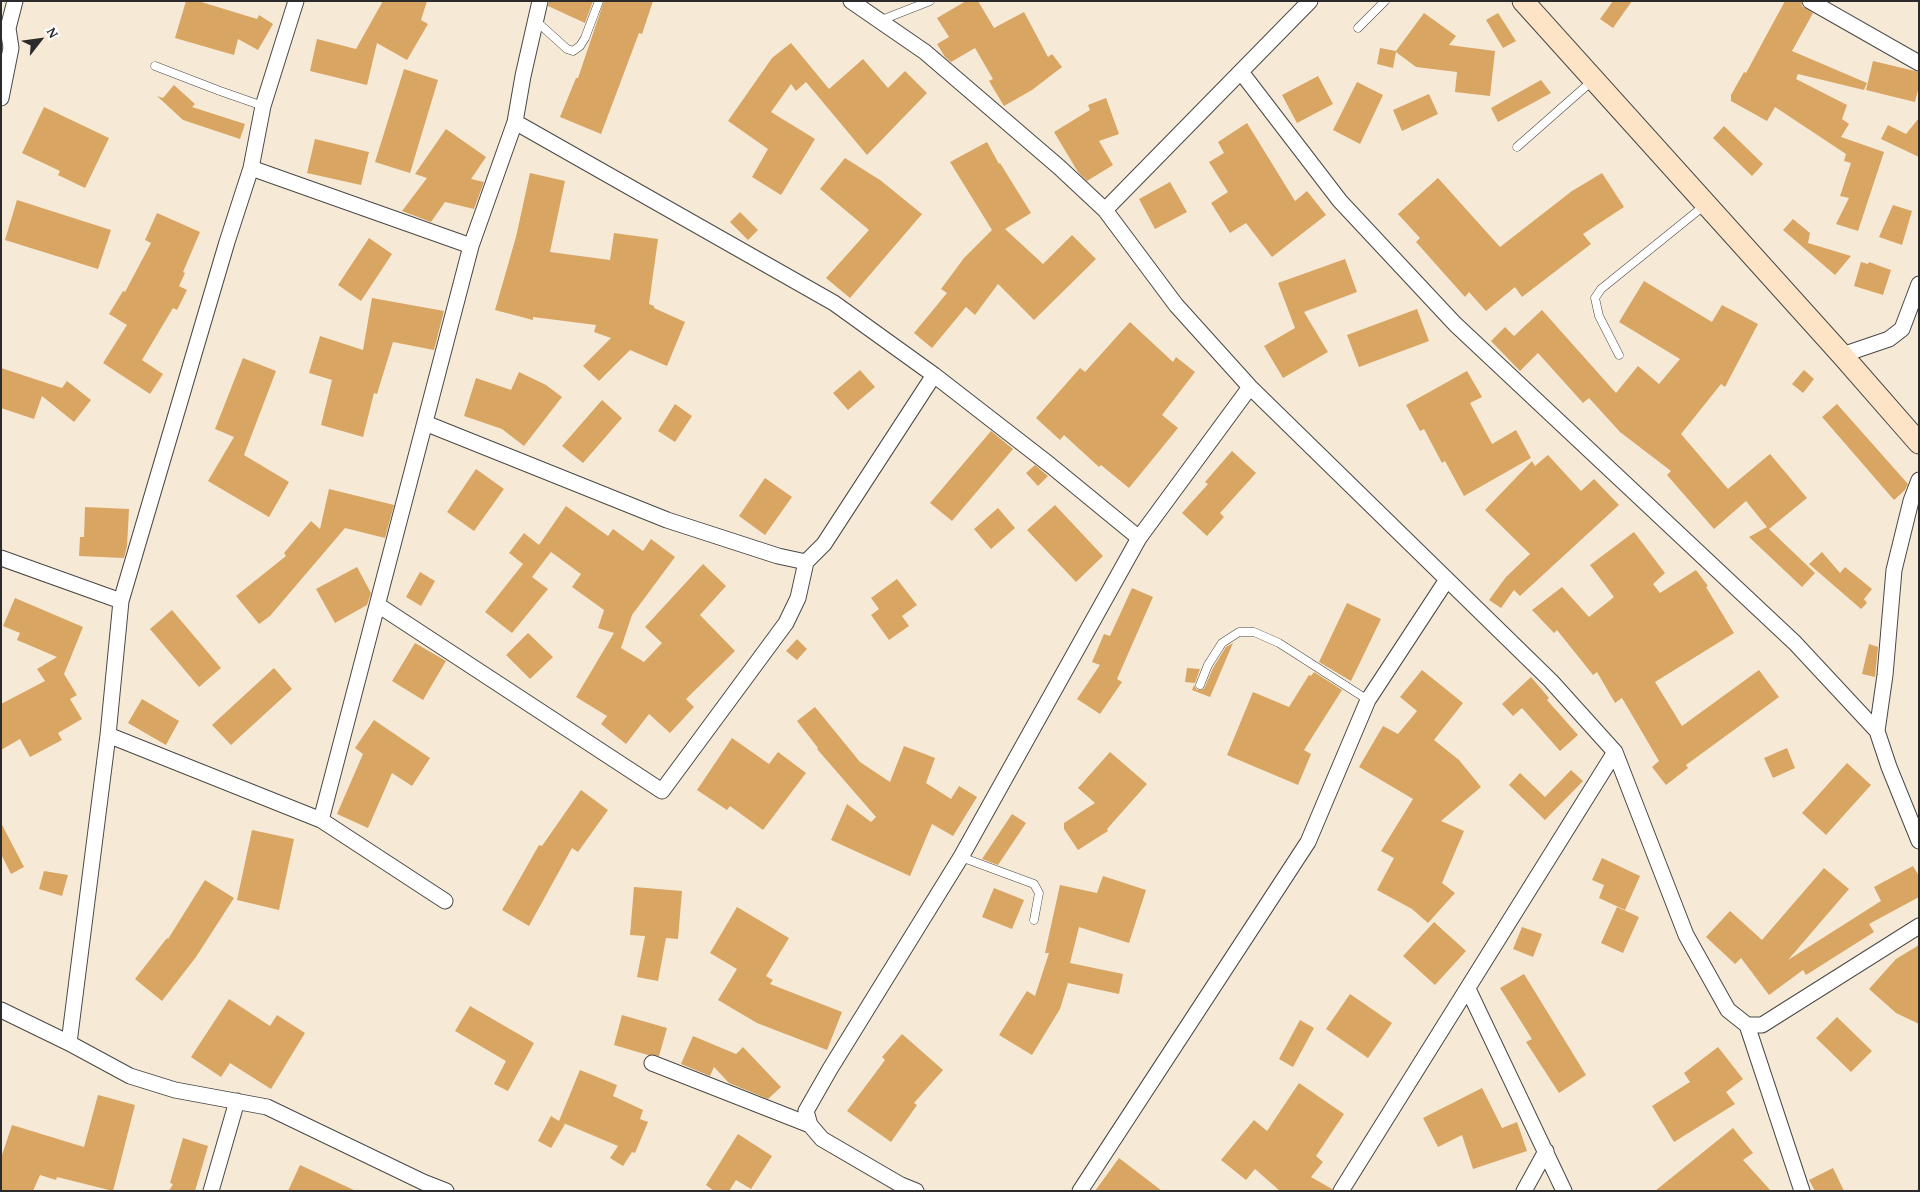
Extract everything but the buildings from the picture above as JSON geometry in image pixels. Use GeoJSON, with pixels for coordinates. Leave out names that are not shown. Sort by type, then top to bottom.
{"type":"FeatureCollection","features":[{"type":"Feature","properties":{"kind":"main road"},"geometry":{"type":"LineString","coordinates":[[1524,1],[1919,443]]}},
{"type":"Feature","properties":{"kind":"street"},"geometry":{"type":"LineString","coordinates":[[1,98],[11,48],[4,26],[15,1]]}},
{"type":"Feature","properties":{"kind":"street"},"geometry":{"type":"LineString","coordinates":[[69,1043],[108,735],[121,600],[224,252],[251,168],[263,106],[296,1]]}},
{"type":"Feature","properties":{"kind":"street"},"geometry":{"type":"LineString","coordinates":[[321,820],[471,246],[515,122],[540,1]]}},
{"type":"Feature","properties":{"kind":"street"},"geometry":{"type":"LineString","coordinates":[[851,1],[925,52],[1059,167],[1105,210],[1176,305],[1250,387],[1550,681],[1614,752],[1686,935],[1728,1010],[1747,1025],[1802,1191]]}},
{"type":"Feature","properties":{"kind":"street"},"geometry":{"type":"LineString","coordinates":[[1105,210],[1310,1]]}},
{"type":"Feature","properties":{"kind":"street"},"geometry":{"type":"LineString","coordinates":[[1810,1],[1919,63]]}},
{"type":"Feature","properties":{"kind":"street"},"geometry":{"type":"LineString","coordinates":[[1241,72],[1340,201],[1455,324],[1795,643],[1877,731],[1889,767],[1919,841]]}},
{"type":"Feature","properties":{"kind":"street"},"geometry":{"type":"LineString","coordinates":[[515,122],[834,303],[934,376],[1050,465],[1139,538]]}},
{"type":"Feature","properties":{"kind":"street"},"geometry":{"type":"LineString","coordinates":[[251,168],[471,246]]}},
{"type":"Feature","properties":{"kind":"street"},"geometry":{"type":"LineString","coordinates":[[1842,355],[1889,338],[1902,329],[1919,284]]}},
{"type":"Feature","properties":{"kind":"street"},"geometry":{"type":"LineString","coordinates":[[378,605],[662,791],[786,623],[798,598],[806,562],[824,544],[934,376]]}},
{"type":"Feature","properties":{"kind":"street"},"geometry":{"type":"LineString","coordinates":[[916,1191],[901,1185],[822,1139],[810,1125],[806,1111],[961,857],[1139,538],[1250,387]]}},
{"type":"Feature","properties":{"kind":"street"},"geometry":{"type":"LineString","coordinates":[[425,423],[667,520],[778,556],[806,562]]}},
{"type":"Feature","properties":{"kind":"street"},"geometry":{"type":"LineString","coordinates":[[1877,731],[1885,675],[1894,570],[1911,501],[1919,480]]}},
{"type":"Feature","properties":{"kind":"street"},"geometry":{"type":"LineString","coordinates":[[1,558],[121,600]]}},
{"type":"Feature","properties":{"kind":"street"},"geometry":{"type":"LineString","coordinates":[[1080,1191],[1308,842],[1368,700],[1446,581]]}},
{"type":"Feature","properties":{"kind":"street"},"geometry":{"type":"LineString","coordinates":[[108,735],[321,820],[445,900]]}},
{"type":"Feature","properties":{"kind":"street"},"geometry":{"type":"LineString","coordinates":[[1341,1191],[1614,752]]}},
{"type":"Feature","properties":{"kind":"street"},"geometry":{"type":"LineString","coordinates":[[1747,1025],[1762,1025],[1919,926]]}},
{"type":"Feature","properties":{"kind":"street"},"geometry":{"type":"LineString","coordinates":[[1468,989],[1564,1191]]}},
{"type":"Feature","properties":{"kind":"street"},"geometry":{"type":"LineString","coordinates":[[1,1010],[69,1043],[130,1076],[175,1090],[267,1107],[422,1182],[446,1191]]}},
{"type":"Feature","properties":{"kind":"street"},"geometry":{"type":"LineString","coordinates":[[652,1063],[810,1125]]}},
{"type":"Feature","properties":{"kind":"street"},"geometry":{"type":"LineString","coordinates":[[211,1191],[237,1102]]}},
{"type":"Feature","properties":{"kind":"street"},"geometry":{"type":"LineString","coordinates":[[1524,1191],[1546,1151]]}},
{"type":"Feature","properties":{"kind":"lane"},"geometry":{"type":"LineString","coordinates":[[535,20],[566,50],[573,51],[580,46],[585,38],[599,1]]}},
{"type":"Feature","properties":{"kind":"lane"},"geometry":{"type":"LineString","coordinates":[[879,21],[930,1]]}},
{"type":"Feature","properties":{"kind":"lane"},"geometry":{"type":"LineString","coordinates":[[1358,28],[1385,1]]}},
{"type":"Feature","properties":{"kind":"lane"},"geometry":{"type":"LineString","coordinates":[[155,66],[263,106]]}},
{"type":"Feature","properties":{"kind":"lane"},"geometry":{"type":"LineString","coordinates":[[1518,147],[1594,79]]}},
{"type":"Feature","properties":{"kind":"lane"},"geometry":{"type":"LineString","coordinates":[[1619,355],[1599,316],[1595,298],[1602,289],[1706,204]]}},
{"type":"Feature","properties":{"kind":"lane"},"geometry":{"type":"LineString","coordinates":[[1200,685],[1208,665],[1222,643],[1239,632],[1254,632],[1279,643],[1368,700]]}},
{"type":"Feature","properties":{"kind":"lane"},"geometry":{"type":"LineString","coordinates":[[961,857],[1034,884],[1039,893],[1034,920]]}}]}
